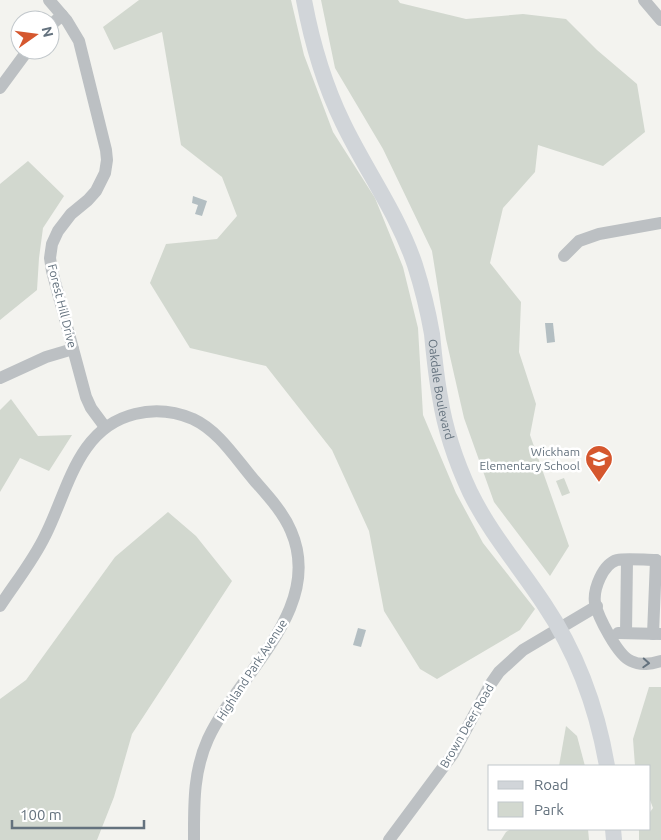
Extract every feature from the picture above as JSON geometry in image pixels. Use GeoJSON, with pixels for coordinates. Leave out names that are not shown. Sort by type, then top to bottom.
{"type":"FeatureCollection","features":[{"type":"Feature","properties":{"kind":"main road","name":"Oakdale Boulevard"},"geometry":{"type":"LineString","coordinates":[[304,0],[314,49],[329,92],[344,124],[394,216],[414,263],[429,319],[444,416],[461,470],[486,522],[545,605],[578,666],[597,718],[607,765]]}},
{"type":"Feature","properties":{"kind":"street","name":"Forest Hill Drive"},"geometry":{"type":"LineString","coordinates":[[49,0],[62,15],[79,41],[106,150],[105,172],[101,182],[88,200],[65,220],[52,244],[50,258],[52,272],[86,397],[91,408],[105,427]]}},
{"type":"Feature","properties":{"kind":"street"},"geometry":{"type":"LineString","coordinates":[[644,0],[661,20]]}},
{"type":"Feature","properties":{"kind":"street"},"geometry":{"type":"LineString","coordinates":[[0,88],[21,60]]}},
{"type":"Feature","properties":{"kind":"street"},"geometry":{"type":"LineString","coordinates":[[564,256],[579,241],[618,230],[661,223]]}},
{"type":"Feature","properties":{"kind":"street"},"geometry":{"type":"LineString","coordinates":[[0,378],[46,357],[73,349]]}},
{"type":"Feature","properties":{"kind":"street","name":"Highland Park Avenue"},"geometry":{"type":"LineString","coordinates":[[0,606],[45,536],[78,458],[105,427],[128,415],[157,411],[183,415],[197,421],[218,437],[278,508],[292,532],[296,545],[299,569],[298,584],[292,607],[286,620],[220,719],[203,752],[194,787],[194,840]]}},
{"type":"Feature","properties":{"kind":"street"},"geometry":{"type":"LineString","coordinates":[[608,632],[657,634],[658,562],[617,560],[606,566],[599,581],[595,601],[608,632],[615,646],[630,661],[650,665],[661,661]]}},
{"type":"Feature","properties":{"kind":"street"},"geometry":{"type":"LineString","coordinates":[[626,633],[627,560]]}},
{"type":"Feature","properties":{"kind":"street","name":"Brown Deer Road"},"geometry":{"type":"LineString","coordinates":[[389,840],[453,754],[499,672],[523,650],[597,606]]}},
{"type":"Feature","properties":{"kind":"green space"},"geometry":{"type":"Polygon","coordinates":[[[139,0],[291,0],[304,55],[333,132],[375,198],[403,267],[418,328],[423,415],[456,493],[483,543],[535,609],[520,630],[437,679],[420,669],[384,611],[369,531],[332,450],[266,366],[190,348],[150,283],[166,244],[217,239],[237,216],[222,177],[181,145],[162,32],[114,50],[103,27],[139,0]]]}},
{"type":"Feature","properties":{"kind":"green space"},"geometry":{"type":"Polygon","coordinates":[[[321,0],[398,0],[400,3],[466,19],[523,14],[566,19],[597,50],[637,84],[645,132],[603,166],[538,145],[535,172],[503,208],[490,263],[521,302],[519,352],[536,404],[530,435],[569,546],[550,576],[494,502],[464,418],[446,339],[432,251],[383,149],[335,68],[321,0]]]}},
{"type":"Feature","properties":{"kind":"green space"},"geometry":{"type":"Polygon","coordinates":[[[28,161],[64,196],[43,228],[37,290],[0,320],[0,184],[28,161]]]}},
{"type":"Feature","properties":{"kind":"green space"},"geometry":{"type":"Polygon","coordinates":[[[11,399],[38,436],[72,435],[49,471],[20,458],[0,492],[0,410],[11,399]]]}},
{"type":"Feature","properties":{"kind":"green space"},"geometry":{"type":"Polygon","coordinates":[[[564,478],[570,493],[562,496],[556,481],[564,478]]]}},
{"type":"Feature","properties":{"kind":"green space"},"geometry":{"type":"Polygon","coordinates":[[[168,512],[196,536],[232,581],[132,734],[114,797],[97,840],[0,840],[0,699],[26,680],[115,557],[168,512]]]}},
{"type":"Feature","properties":{"kind":"green space"},"geometry":{"type":"Polygon","coordinates":[[[649,687],[661,687],[661,840],[639,840],[639,830],[651,830],[651,811],[653,808],[651,803],[651,765],[635,765],[633,739],[649,687]]]}},
{"type":"Feature","properties":{"kind":"green space"},"geometry":{"type":"Polygon","coordinates":[[[566,726],[577,736],[585,765],[559,765],[566,726]]]}},
{"type":"Feature","properties":{"kind":"green space"},"geometry":{"type":"Polygon","coordinates":[[[509,830],[588,830],[589,840],[501,840],[509,830]]]}},
{"type":"Feature","properties":{"kind":"shaded area"},"geometry":{"type":"Polygon","coordinates":[[[193,196],[207,201],[202,216],[195,214],[198,205],[192,203],[193,196]]]}},
{"type":"Feature","properties":{"kind":"shaded area"},"geometry":{"type":"Polygon","coordinates":[[[545,323],[553,323],[555,342],[547,343],[545,323]]]}},
{"type":"Feature","properties":{"kind":"shaded area"},"geometry":{"type":"Polygon","coordinates":[[[358,628],[366,630],[361,647],[353,645],[358,628]]]}},
{"type":"Feature","properties":{"kind":"place","name":"Wickham Elementary School"},"geometry":{"type":"Point","coordinates":[599,483]}}]}
